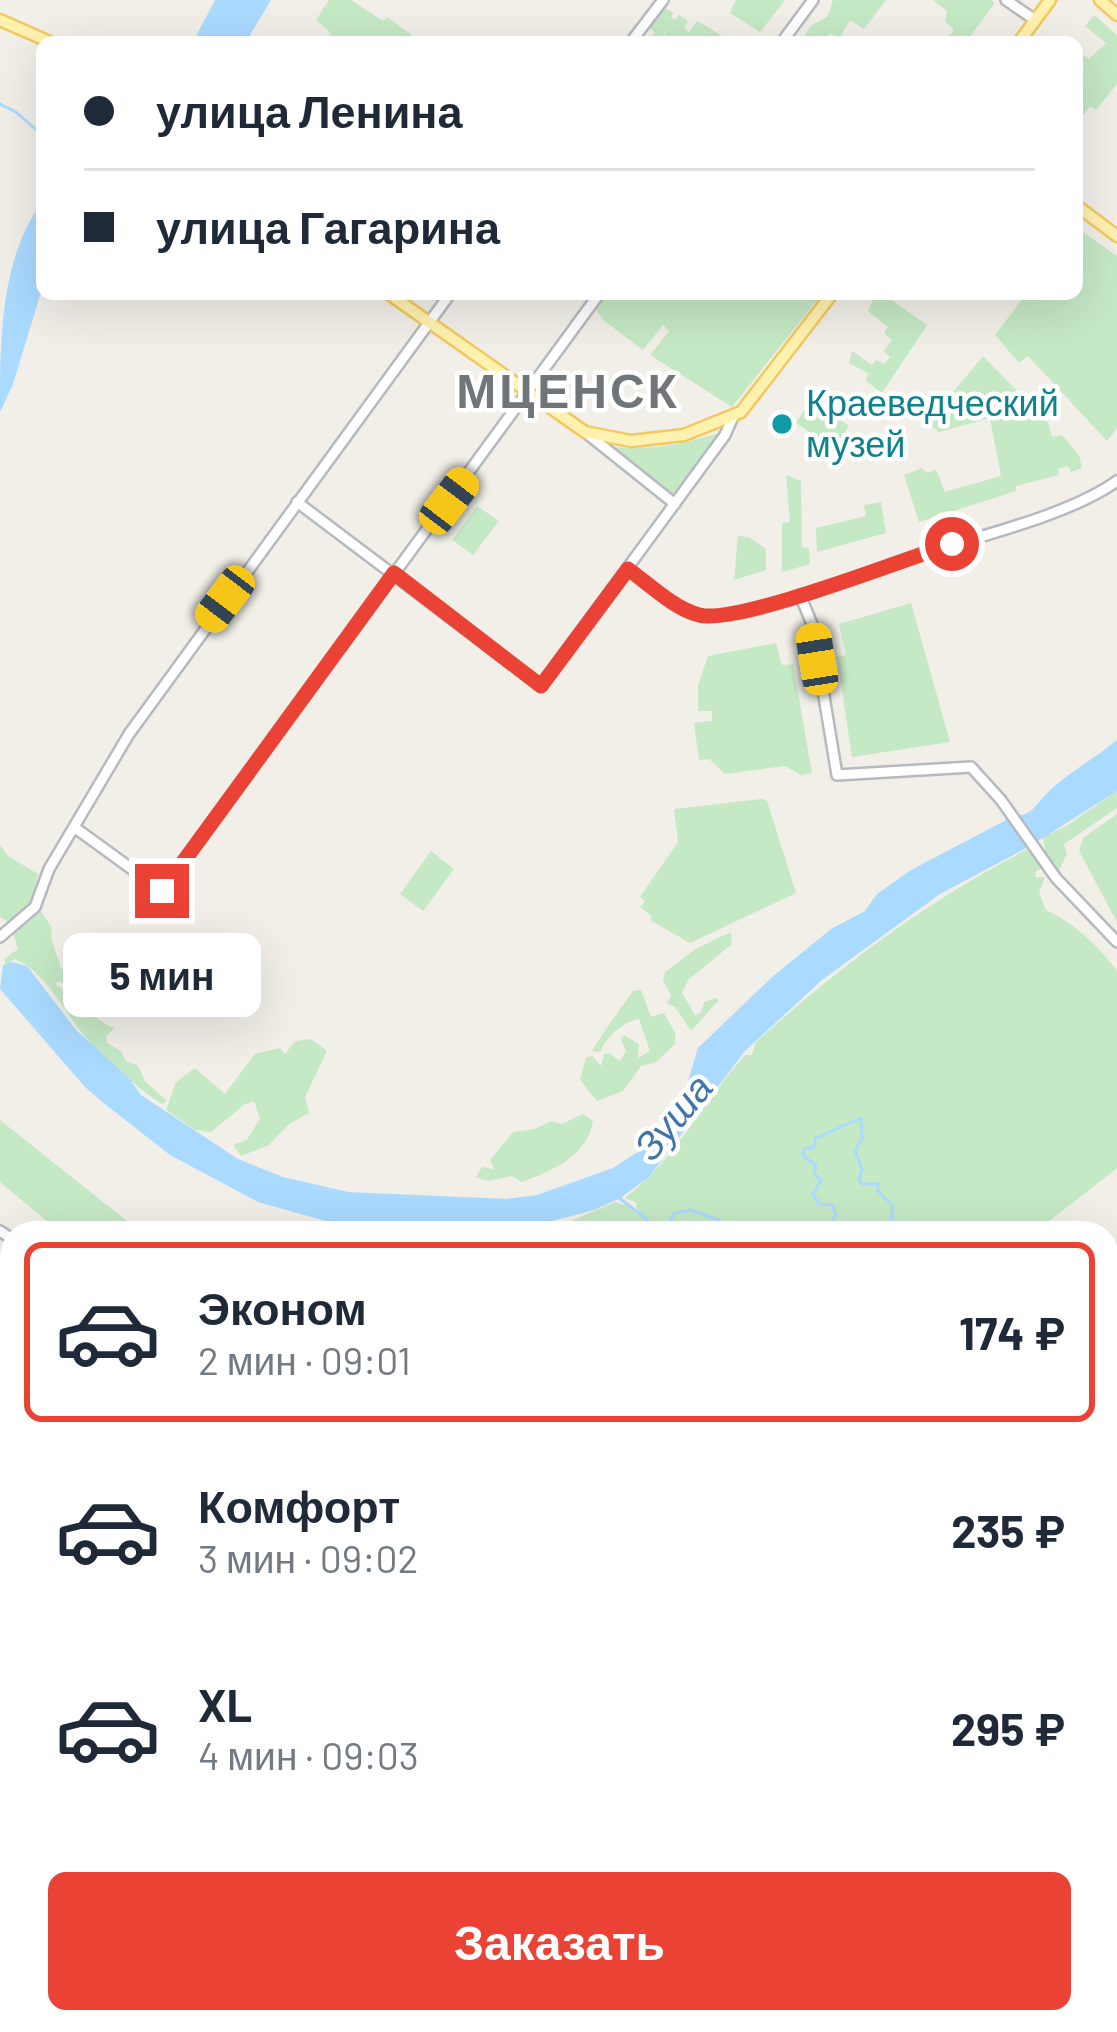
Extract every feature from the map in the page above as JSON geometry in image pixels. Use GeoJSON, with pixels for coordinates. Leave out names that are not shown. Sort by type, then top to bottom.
{"type":"FeatureCollection","features":[{"type":"Feature","properties":{"kind":"main road"},"geometry":{"type":"LineString","coordinates":[[636,36],[663,0]]}},
{"type":"Feature","properties":{"kind":"main road"},"geometry":{"type":"LineString","coordinates":[[786,36],[813,0]]}},
{"type":"Feature","properties":{"kind":"main road"},"geometry":{"type":"LineString","coordinates":[[1006,0],[1035,20]]}},
{"type":"Feature","properties":{"kind":"main road"},"geometry":{"type":"LineString","coordinates":[[1023,36],[1050,0]]}},
{"type":"Feature","properties":{"kind":"main road"},"geometry":{"type":"LineString","coordinates":[[1100,0],[1117,15]]}},
{"type":"Feature","properties":{"kind":"main road"},"geometry":{"type":"LineString","coordinates":[[0,20],[36,36]]}},
{"type":"Feature","properties":{"kind":"main road"},"geometry":{"type":"LineString","coordinates":[[1083,210],[1117,236]]}},
{"type":"Feature","properties":{"kind":"main road"},"geometry":{"type":"LineString","coordinates":[[398,300],[585,432],[675,504]]}},
{"type":"Feature","properties":{"kind":"main road"},"geometry":{"type":"LineString","coordinates":[[0,937],[31,911],[49,868],[129,734],[446,300]]}},
{"type":"Feature","properties":{"kind":"main road"},"geometry":{"type":"LineString","coordinates":[[74,827],[162,891],[595,300]]}},
{"type":"Feature","properties":{"kind":"main road"},"geometry":{"type":"LineString","coordinates":[[585,432],[609,439],[648,440],[684,435],[733,417],[752,402],[828,300]]}},
{"type":"Feature","properties":{"kind":"main road"},"geometry":{"type":"LineString","coordinates":[[297,502],[541,686],[725,435],[733,417]]}},
{"type":"Feature","properties":{"kind":"main road"},"geometry":{"type":"LineString","coordinates":[[628,569],[682,607],[708,616],[800,595],[1025,521],[1117,481]]}},
{"type":"Feature","properties":{"kind":"main road"},"geometry":{"type":"LineString","coordinates":[[800,595],[812,624],[837,775],[971,767],[1066,890],[1117,942]]}},
{"type":"Feature","properties":{"kind":"green space"},"geometry":{"type":"Polygon","coordinates":[[[329,0],[351,0],[412,35],[329,36],[316,20],[329,0]]]}},
{"type":"Feature","properties":{"kind":"green space"},"geometry":{"type":"Polygon","coordinates":[[[736,0],[785,0],[760,32],[730,13],[736,0]]]}},
{"type":"Feature","properties":{"kind":"green space"},"geometry":{"type":"Polygon","coordinates":[[[833,0],[886,0],[864,29],[850,20],[841,36],[805,36],[828,16],[833,0]]]}},
{"type":"Feature","properties":{"kind":"green space"},"geometry":{"type":"Polygon","coordinates":[[[933,0],[995,3],[970,36],[950,36],[954,30],[945,21],[947,11],[933,0]]]}},
{"type":"Feature","properties":{"kind":"green space"},"geometry":{"type":"Polygon","coordinates":[[[665,8],[675,20],[679,15],[688,21],[684,28],[689,32],[697,21],[721,36],[666,36],[668,29],[663,36],[653,36],[649,27],[665,8]]]}},
{"type":"Feature","properties":{"kind":"green space"},"geometry":{"type":"Polygon","coordinates":[[[1094,15],[1117,35],[1117,84],[1096,110],[1090,106],[1083,116],[1083,54],[1089,59],[1106,43],[1085,26],[1094,15]]]}},
{"type":"Feature","properties":{"kind":"green space"},"geometry":{"type":"Polygon","coordinates":[[[1083,232],[1117,256],[1117,428],[1107,441],[1028,356],[1019,363],[995,335],[1021,300],[1083,300],[1083,232]]]}},
{"type":"Feature","properties":{"kind":"green space"},"geometry":{"type":"Polygon","coordinates":[[[603,300],[817,300],[732,407],[650,355],[669,331],[663,325],[643,350],[603,320],[596,309],[603,300]]]}},
{"type":"Feature","properties":{"kind":"green space"},"geometry":{"type":"Polygon","coordinates":[[[873,300],[892,300],[927,325],[882,393],[866,381],[868,373],[849,363],[852,351],[872,365],[876,360],[884,364],[890,357],[884,351],[892,340],[884,333],[888,327],[868,311],[873,300]]]}},
{"type":"Feature","properties":{"kind":"green space"},"geometry":{"type":"Polygon","coordinates":[[[983,356],[1048,423],[1052,437],[1062,435],[1079,455],[1082,468],[1058,469],[1059,475],[919,522],[904,475],[922,468],[927,473],[936,470],[945,492],[1001,476],[990,418],[939,432],[924,420],[931,412],[935,414],[983,356]]]}},
{"type":"Feature","properties":{"kind":"green space"},"geometry":{"type":"Polygon","coordinates":[[[811,399],[849,426],[845,431],[850,435],[838,452],[796,423],[811,399]]]}},
{"type":"Feature","properties":{"kind":"green space"},"geometry":{"type":"Polygon","coordinates":[[[722,432],[672,495],[610,447],[667,446],[722,432]]]}},
{"type":"Feature","properties":{"kind":"green space"},"geometry":{"type":"Polygon","coordinates":[[[786,475],[801,481],[802,547],[809,548],[810,564],[782,572],[782,523],[790,522],[786,475]]]}},
{"type":"Feature","properties":{"kind":"green space"},"geometry":{"type":"Polygon","coordinates":[[[881,502],[886,533],[817,552],[816,528],[866,516],[864,505],[881,502]]]}},
{"type":"Feature","properties":{"kind":"green space"},"geometry":{"type":"Polygon","coordinates":[[[477,506],[499,521],[473,555],[452,540],[477,506]]]}},
{"type":"Feature","properties":{"kind":"green space"},"geometry":{"type":"Polygon","coordinates":[[[738,536],[749,537],[766,549],[766,570],[734,580],[738,536]]]}},
{"type":"Feature","properties":{"kind":"green space"},"geometry":{"type":"Polygon","coordinates":[[[911,603],[950,742],[852,757],[837,657],[846,655],[839,624],[911,603]]]}},
{"type":"Feature","properties":{"kind":"green space"},"geometry":{"type":"Polygon","coordinates":[[[776,643],[782,665],[793,664],[812,773],[801,775],[785,766],[725,774],[709,759],[699,760],[694,723],[712,721],[712,711],[698,711],[698,685],[708,656],[776,643]]]}},
{"type":"Feature","properties":{"kind":"green space"},"geometry":{"type":"Polygon","coordinates":[[[1117,791],[1117,808],[1064,844],[1067,854],[1059,870],[1063,882],[1047,862],[1043,837],[1117,791]]]}},
{"type":"Feature","properties":{"kind":"green space"},"geometry":{"type":"Polygon","coordinates":[[[767,801],[796,893],[690,943],[650,920],[652,916],[640,907],[645,901],[640,897],[678,842],[674,809],[767,801]]]}},
{"type":"Feature","properties":{"kind":"green space"},"geometry":{"type":"Polygon","coordinates":[[[1117,814],[1117,922],[1079,851],[1083,838],[1117,814]]]}},
{"type":"Feature","properties":{"kind":"green space"},"geometry":{"type":"Polygon","coordinates":[[[0,845],[8,856],[38,874],[31,903],[8,922],[0,917],[0,845]]]}},
{"type":"Feature","properties":{"kind":"green space"},"geometry":{"type":"Polygon","coordinates":[[[1028,849],[1043,868],[1035,877],[1045,877],[1039,893],[1046,910],[1085,936],[1117,971],[1117,1168],[1049,1221],[571,1221],[615,1202],[629,1206],[638,1216],[636,1202],[625,1198],[659,1166],[745,1055],[752,1055],[756,1042],[886,936],[1028,849]]]}},
{"type":"Feature","properties":{"kind":"green space"},"geometry":{"type":"Polygon","coordinates":[[[431,851],[454,869],[423,911],[400,894],[431,851]]]}},
{"type":"Feature","properties":{"kind":"green space"},"geometry":{"type":"Polygon","coordinates":[[[40,910],[52,928],[61,969],[91,951],[99,952],[105,966],[101,982],[109,989],[109,998],[99,1008],[93,1006],[89,992],[76,993],[59,981],[55,984],[73,997],[82,1018],[97,1018],[115,1028],[106,1036],[107,1043],[138,1066],[145,1081],[167,1101],[162,1104],[106,1059],[33,970],[14,959],[6,966],[4,959],[18,949],[13,932],[40,910]]]}},
{"type":"Feature","properties":{"kind":"green space"},"geometry":{"type":"Polygon","coordinates":[[[731,932],[732,944],[688,980],[682,993],[695,1015],[701,1013],[704,1002],[719,1000],[691,1031],[667,1003],[671,995],[663,980],[665,972],[697,948],[731,932]]]}},
{"type":"Feature","properties":{"kind":"green space"},"geometry":{"type":"Polygon","coordinates":[[[641,990],[651,1017],[664,1013],[675,1033],[675,1044],[656,1062],[641,1066],[623,1091],[597,1101],[580,1080],[586,1058],[592,1056],[601,1066],[609,1053],[620,1061],[626,1051],[624,1035],[639,1044],[638,1058],[650,1051],[639,1019],[616,1031],[600,1052],[592,1051],[633,991],[641,990]]]}},
{"type":"Feature","properties":{"kind":"green space"},"geometry":{"type":"Polygon","coordinates":[[[311,1039],[327,1051],[305,1097],[309,1113],[289,1124],[269,1145],[241,1156],[233,1145],[247,1140],[260,1118],[254,1101],[211,1132],[195,1130],[166,1110],[176,1082],[195,1068],[225,1094],[255,1054],[280,1048],[285,1054],[295,1041],[311,1039]]]}},
{"type":"Feature","properties":{"kind":"green space"},"geometry":{"type":"Polygon","coordinates":[[[583,1114],[593,1121],[590,1133],[576,1153],[557,1167],[522,1182],[512,1176],[488,1181],[476,1177],[482,1167],[494,1169],[490,1160],[513,1132],[551,1121],[562,1124],[583,1114]]]}},
{"type":"Feature","properties":{"kind":"green space"},"geometry":{"type":"Polygon","coordinates":[[[0,1120],[127,1221],[47,1221],[0,1182],[0,1120]]]}},
{"type":"Feature","properties":{"kind":"water"},"geometry":{"type":"Polygon","coordinates":[[[215,0],[271,0],[250,36],[196,36],[215,0]]]}},
{"type":"Feature","properties":{"kind":"water"},"geometry":{"type":"Polygon","coordinates":[[[36,212],[39,300],[0,412],[5,302],[36,212]]]}},
{"type":"Feature","properties":{"kind":"water"},"geometry":{"type":"Polygon","coordinates":[[[1117,740],[1117,791],[1035,843],[1016,816],[1030,811],[1058,783],[1117,740]]]}},
{"type":"Feature","properties":{"kind":"water","name":"Зуша"},"geometry":{"type":"Polygon","coordinates":[[[1010,818],[1030,846],[940,894],[822,980],[745,1051],[649,1177],[619,1199],[552,1221],[326,1221],[258,1202],[170,1155],[106,1105],[0,989],[3,965],[27,966],[76,1030],[141,1095],[238,1159],[283,1177],[348,1192],[507,1199],[537,1195],[613,1168],[644,1148],[686,1088],[698,1048],[771,978],[831,929],[865,911],[877,894],[911,870],[1010,818]]]}},
{"type":"Feature","properties":{"kind":"waterway"},"geometry":{"type":"LineString","coordinates":[[0,104],[36,130]]}},
{"type":"Feature","properties":{"kind":"waterway"},"geometry":{"type":"LineString","coordinates":[[833,1221],[833,1205],[819,1204],[813,1195],[821,1180],[814,1173],[816,1165],[803,1156],[804,1149],[814,1147],[816,1138],[861,1118],[862,1139],[855,1150],[862,1169],[859,1180],[878,1184],[878,1191],[893,1206],[891,1221]]}},
{"type":"Feature","properties":{"kind":"waterway"},"geometry":{"type":"LineString","coordinates":[[618,1197],[649,1221]]}},
{"type":"Feature","properties":{"kind":"waterway"},"geometry":{"type":"LineString","coordinates":[[670,1221],[675,1213],[690,1210],[721,1221]]}},
{"type":"Feature","properties":{"kind":"place","name":"Краеведческий музей"},"geometry":{"type":"Point","coordinates":[782,424]}},
{"type":"Feature","properties":{"kind":"district","name":"МЦЕНСК"},"geometry":{"type":"Point","coordinates":[568,391]}},
{"type":"Feature","properties":{"kind":"route"},"geometry":{"type":"LineString","coordinates":[[162,891],[394,573],[541,686],[628,569],[682,607],[708,616],[800,595],[952,544]]}}]}
